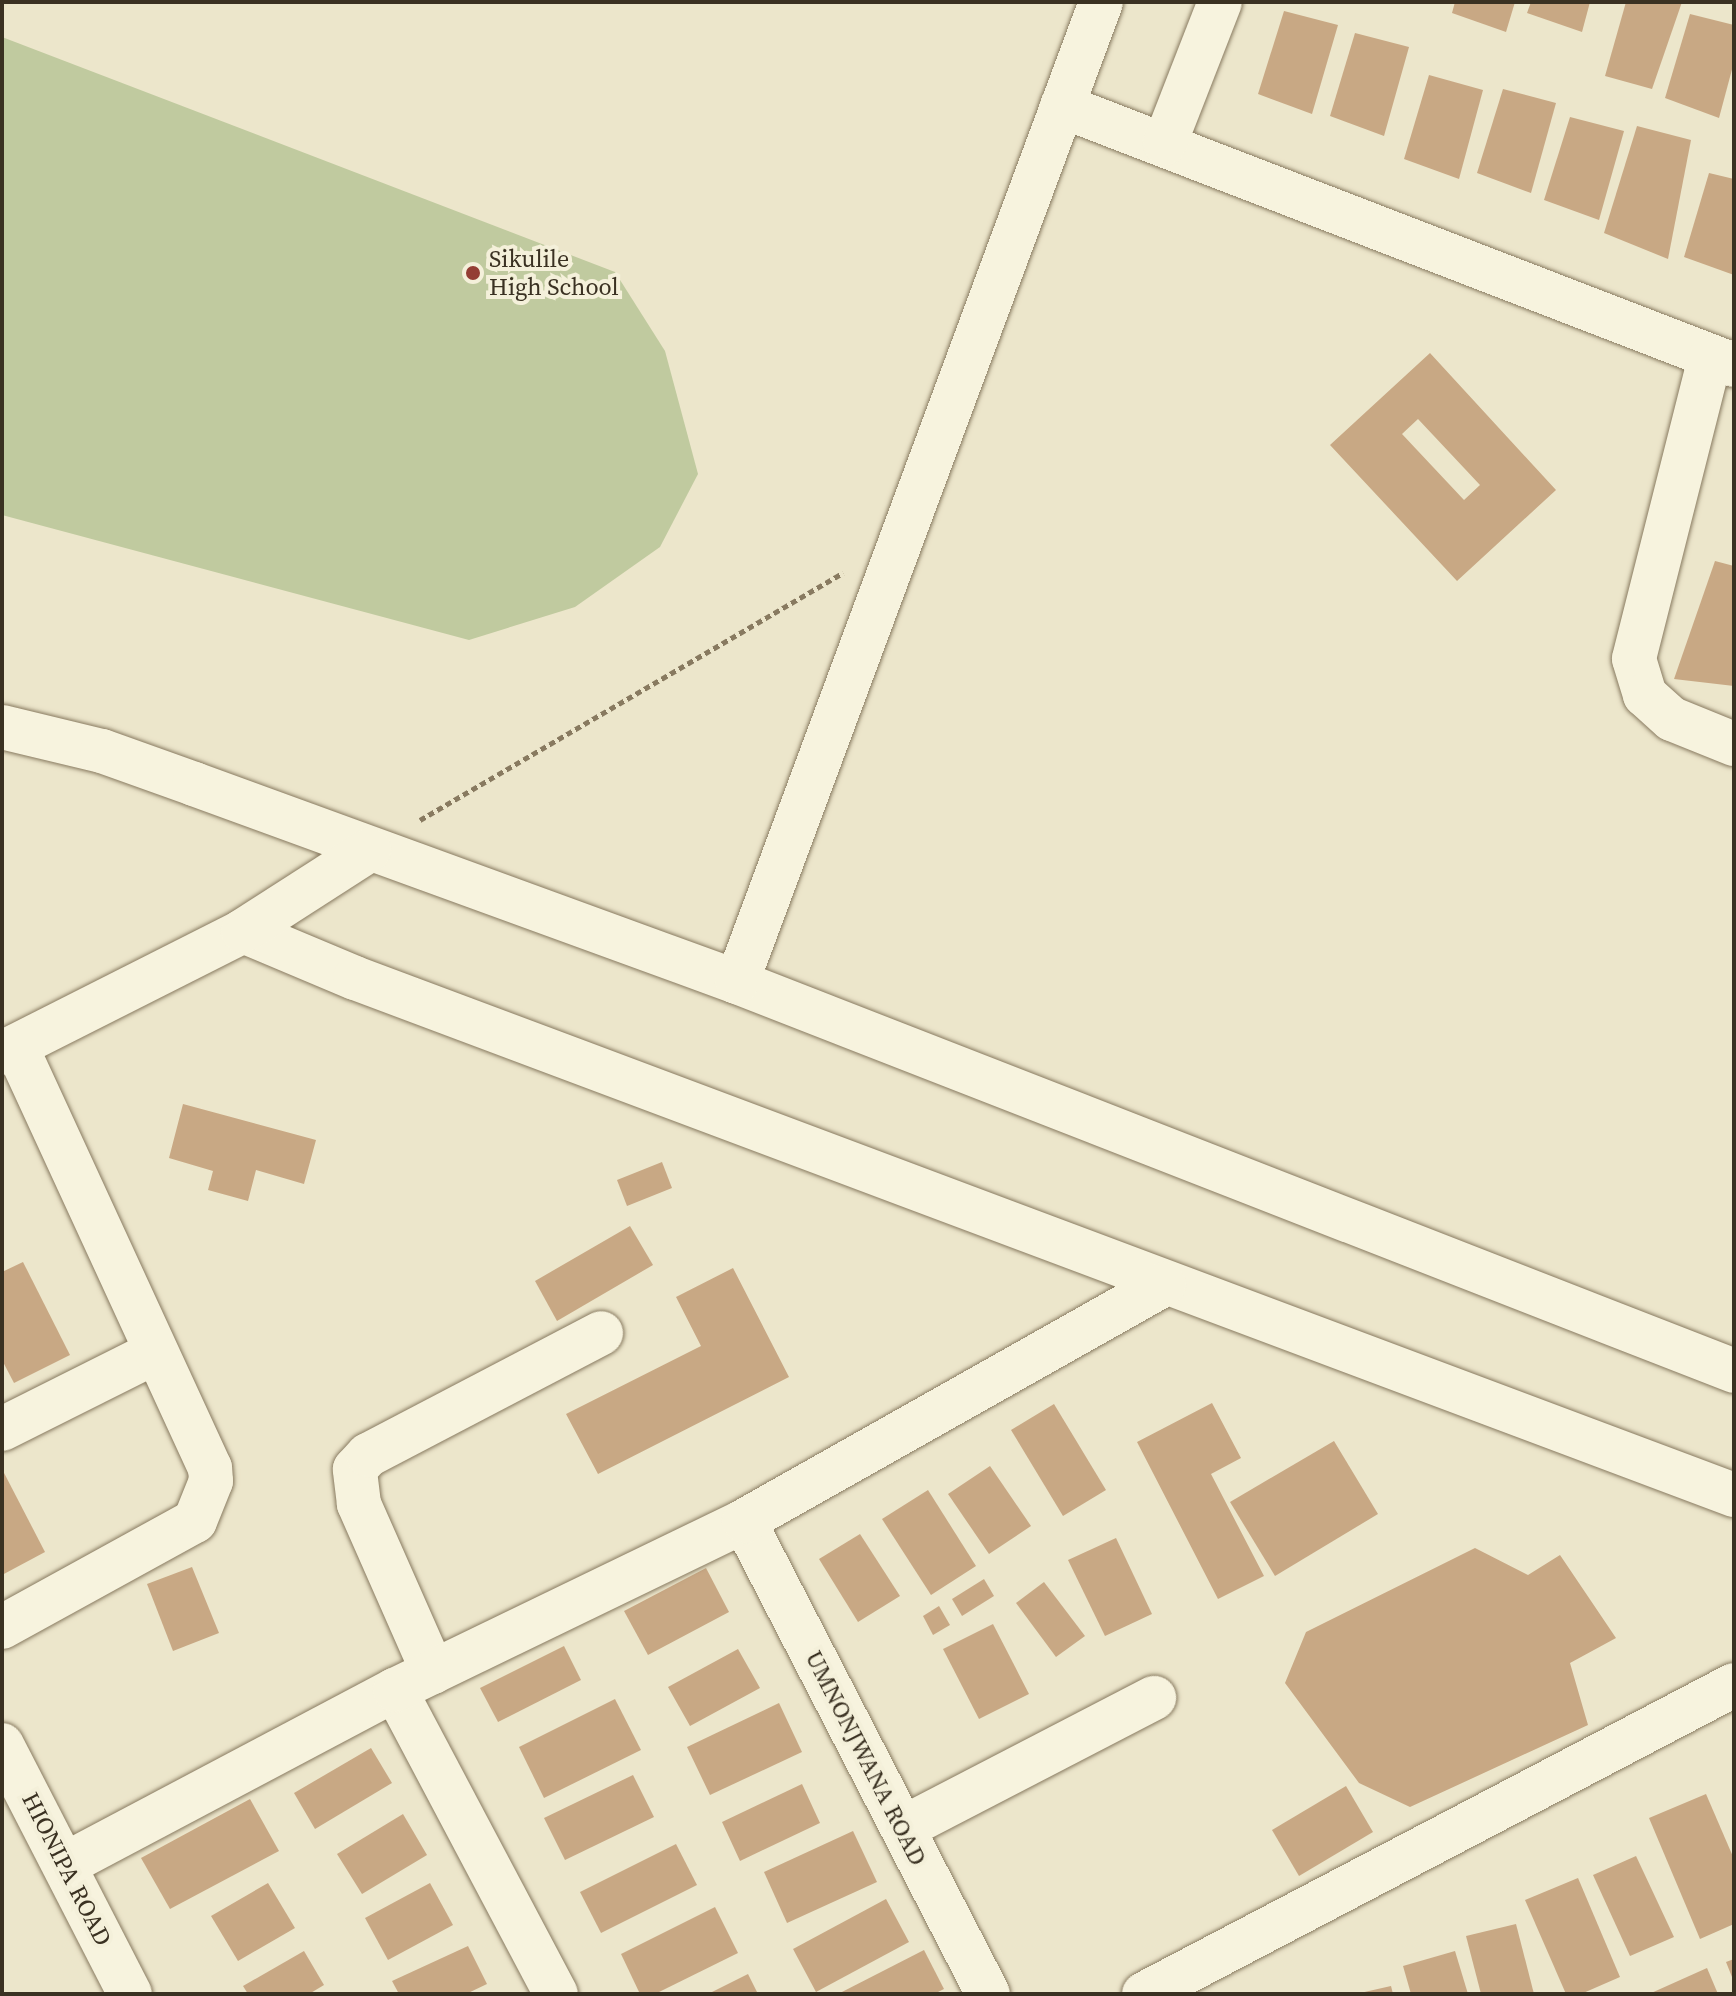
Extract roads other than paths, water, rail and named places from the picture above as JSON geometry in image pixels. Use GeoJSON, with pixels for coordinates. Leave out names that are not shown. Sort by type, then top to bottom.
{"type":"FeatureCollection","features":[{"type":"Feature","properties":{"kind":"street"},"geometry":{"type":"LineString","coordinates":[[737,982],[1101,2]]}},
{"type":"Feature","properties":{"kind":"street"},"geometry":{"type":"LineString","coordinates":[[1165,143],[1220,2]]}},
{"type":"Feature","properties":{"kind":"street"},"geometry":{"type":"LineString","coordinates":[[1062,106],[1165,143],[1722,362],[1634,659],[1645,695],[1672,719],[1734,744]]}},
{"type":"Feature","properties":{"kind":"street"},"geometry":{"type":"LineString","coordinates":[[2,727],[102,751],[737,982],[1734,1371]]}},
{"type":"Feature","properties":{"kind":"street"},"geometry":{"type":"LineString","coordinates":[[2,1627],[195,1521],[204,1508],[210,1468],[9,1049],[243,931],[369,850]]}},
{"type":"Feature","properties":{"kind":"street"},"geometry":{"type":"LineString","coordinates":[[243,931],[1164,1284],[1734,1495]]}},
{"type":"Feature","properties":{"kind":"street"},"geometry":{"type":"LineString","coordinates":[[66,1864],[414,1681],[744,1521],[1164,1284]]}},
{"type":"Feature","properties":{"kind":"street"},"geometry":{"type":"LineString","coordinates":[[556,1994],[414,1681],[359,1504],[355,1469],[368,1455],[601,1333]]}},
{"type":"Feature","properties":{"kind":"street"},"geometry":{"type":"LineString","coordinates":[[2,1429],[156,1352]]}},
{"type":"Feature","properties":{"kind":"street","name":"UMNONJWANA ROAD"},"geometry":{"type":"LineString","coordinates":[[744,1521],[988,1994]]}},
{"type":"Feature","properties":{"kind":"street"},"geometry":{"type":"LineString","coordinates":[[1144,1994],[1734,1685]]}},
{"type":"Feature","properties":{"kind":"street"},"geometry":{"type":"LineString","coordinates":[[903,1828],[1154,1698]]}},
{"type":"Feature","properties":{"kind":"street","name":"HIONIPA ROAD"},"geometry":{"type":"LineString","coordinates":[[2,1745],[66,1864],[130,1994]]}},
{"type":"Feature","properties":{"kind":"place","name":"Sikulile High School"},"geometry":{"type":"Point","coordinates":[473,273]}}]}
